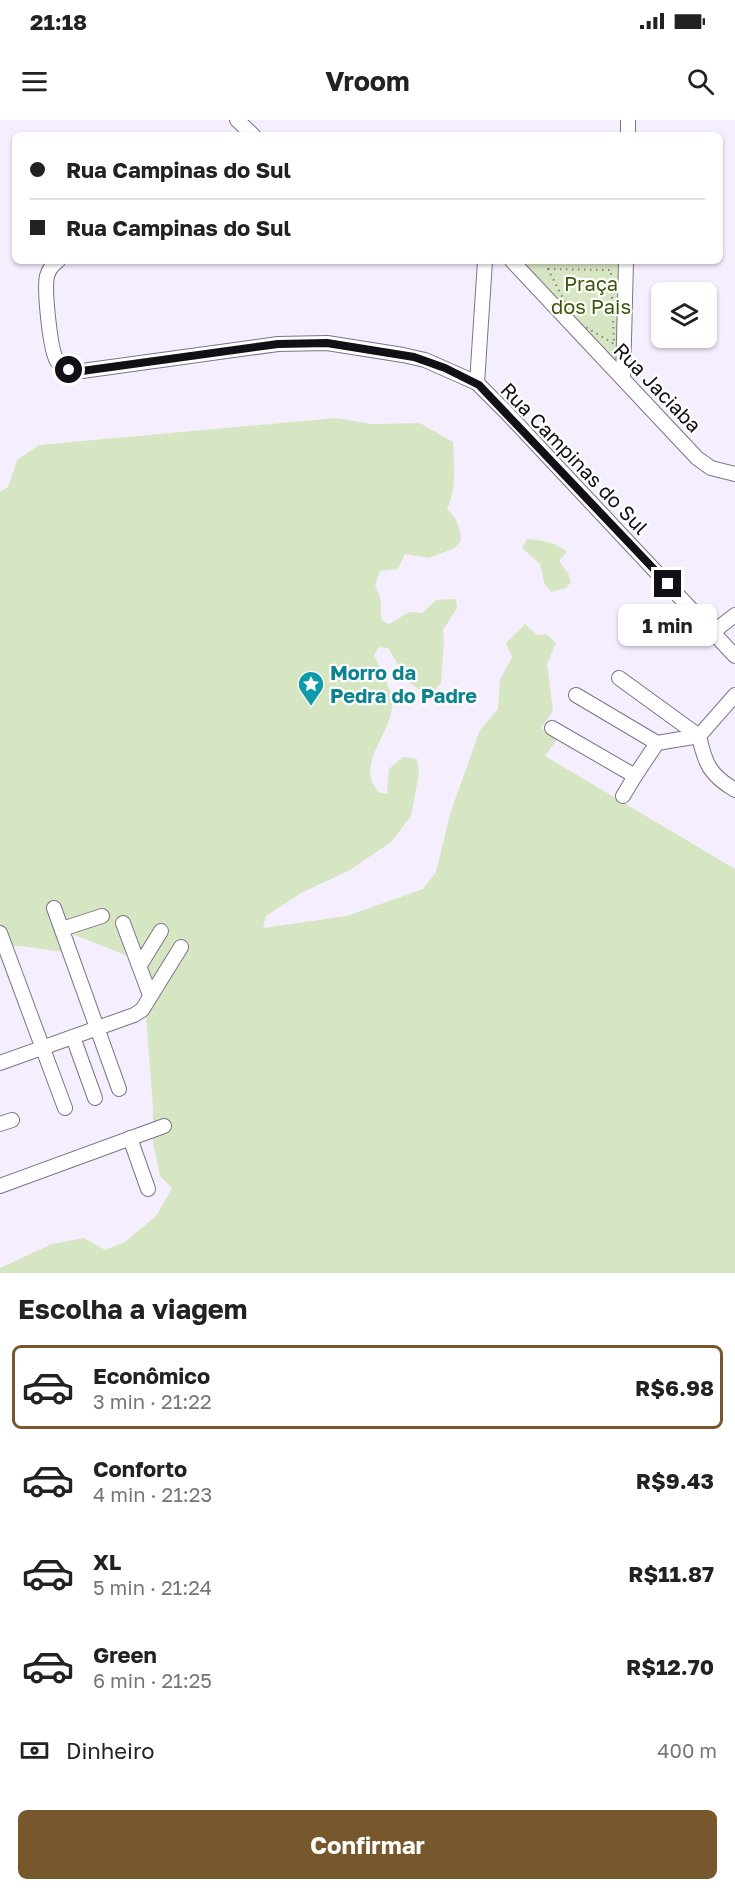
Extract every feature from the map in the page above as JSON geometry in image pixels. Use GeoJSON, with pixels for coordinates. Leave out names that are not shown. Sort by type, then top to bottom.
{"type":"FeatureCollection","features":[{"type":"Feature","properties":{"kind":"street"},"geometry":{"type":"LineString","coordinates":[[237,120],[250,132]]}},
{"type":"Feature","properties":{"kind":"street","name":"Rua Campinas do Sul"},"geometry":{"type":"LineString","coordinates":[[54,264],[47,277],[46,292],[52,347],[56,360],[69,370],[82,371],[278,344],[318,343],[345,345],[414,357],[477,383],[735,656]]}},
{"type":"Feature","properties":{"kind":"street"},"geometry":{"type":"LineString","coordinates":[[477,383],[485,264]]}},
{"type":"Feature","properties":{"kind":"street","name":"Rua Jaciaba"},"geometry":{"type":"LineString","coordinates":[[515,264],[698,458],[711,468],[735,474]]}},
{"type":"Feature","properties":{"kind":"street"},"geometry":{"type":"LineString","coordinates":[[623,379],[626,264]]}},
{"type":"Feature","properties":{"kind":"street"},"geometry":{"type":"LineString","coordinates":[[713,633],[735,615]]}},
{"type":"Feature","properties":{"kind":"street"},"geometry":{"type":"LineString","coordinates":[[619,678],[699,736],[705,762],[718,778],[735,790]]}},
{"type":"Feature","properties":{"kind":"street"},"geometry":{"type":"LineString","coordinates":[[576,695],[657,743],[699,736],[735,695]]}},
{"type":"Feature","properties":{"kind":"street"},"geometry":{"type":"LineString","coordinates":[[552,728],[635,776]]}},
{"type":"Feature","properties":{"kind":"street"},"geometry":{"type":"LineString","coordinates":[[623,796],[657,743]]}},
{"type":"Feature","properties":{"kind":"street"},"geometry":{"type":"LineString","coordinates":[[54,908],[119,1089]]}},
{"type":"Feature","properties":{"kind":"street"},"geometry":{"type":"LineString","coordinates":[[62,929],[102,916]]}},
{"type":"Feature","properties":{"kind":"street"},"geometry":{"type":"LineString","coordinates":[[123,923],[150,995]]}},
{"type":"Feature","properties":{"kind":"street"},"geometry":{"type":"LineString","coordinates":[[140,965],[161,931]]}},
{"type":"Feature","properties":{"kind":"street"},"geometry":{"type":"LineString","coordinates":[[0,933],[66,1108]]}},
{"type":"Feature","properties":{"kind":"street"},"geometry":{"type":"LineString","coordinates":[[0,1063],[134,1015],[142,1010],[181,947]]}},
{"type":"Feature","properties":{"kind":"street"},"geometry":{"type":"LineString","coordinates":[[73,1037],[95,1098]]}},
{"type":"Feature","properties":{"kind":"street"},"geometry":{"type":"LineString","coordinates":[[0,1186],[164,1126]]}},
{"type":"Feature","properties":{"kind":"street"},"geometry":{"type":"LineString","coordinates":[[130,1138],[148,1189]]}},
{"type":"Feature","properties":{"kind":"path"},"geometry":{"type":"LineString","coordinates":[[548,269],[611,270],[614,344],[574,320],[548,269]]}},
{"type":"Feature","properties":{"kind":"green space","name":"Praça dos Pais"},"geometry":{"type":"Polygon","coordinates":[[[514,264],[624,264],[624,378],[514,264]]]}},
{"type":"Feature","properties":{"kind":"green space"},"geometry":{"type":"Polygon","coordinates":[[[336,418],[372,424],[420,423],[453,442],[454,485],[447,509],[457,523],[461,540],[455,548],[429,558],[405,554],[398,569],[380,571],[375,585],[381,600],[381,620],[389,624],[409,612],[422,613],[436,600],[456,599],[457,608],[443,630],[441,683],[430,697],[404,679],[401,669],[388,648],[379,647],[374,655],[389,687],[392,708],[371,762],[371,779],[378,792],[387,794],[389,769],[403,757],[417,759],[419,773],[411,816],[391,842],[350,870],[301,893],[266,916],[263,928],[347,916],[423,889],[436,872],[450,814],[480,730],[498,709],[500,680],[512,657],[506,643],[525,624],[537,635],[546,634],[556,643],[547,664],[553,711],[541,728],[558,738],[545,756],[735,869],[735,1273],[0,1273],[0,1268],[52,1244],[84,1238],[105,1250],[125,1242],[157,1215],[172,1188],[160,1176],[153,1143],[145,963],[70,933],[63,952],[20,946],[0,948],[0,492],[8,487],[17,460],[39,445],[336,418]]]}},
{"type":"Feature","properties":{"kind":"green space"},"geometry":{"type":"Polygon","coordinates":[[[527,539],[548,542],[567,552],[559,561],[568,573],[571,582],[566,588],[551,592],[545,585],[540,564],[522,548],[527,539]]]}},
{"type":"Feature","properties":{"kind":"place","name":"Morro da Pedra do Padre"},"geometry":{"type":"Point","coordinates":[311,707]}},
{"type":"Feature","properties":{"kind":"route"},"geometry":{"type":"LineString","coordinates":[[69,370],[82,371],[296,342],[345,345],[425,360],[479,385],[668,584]]}}]}
